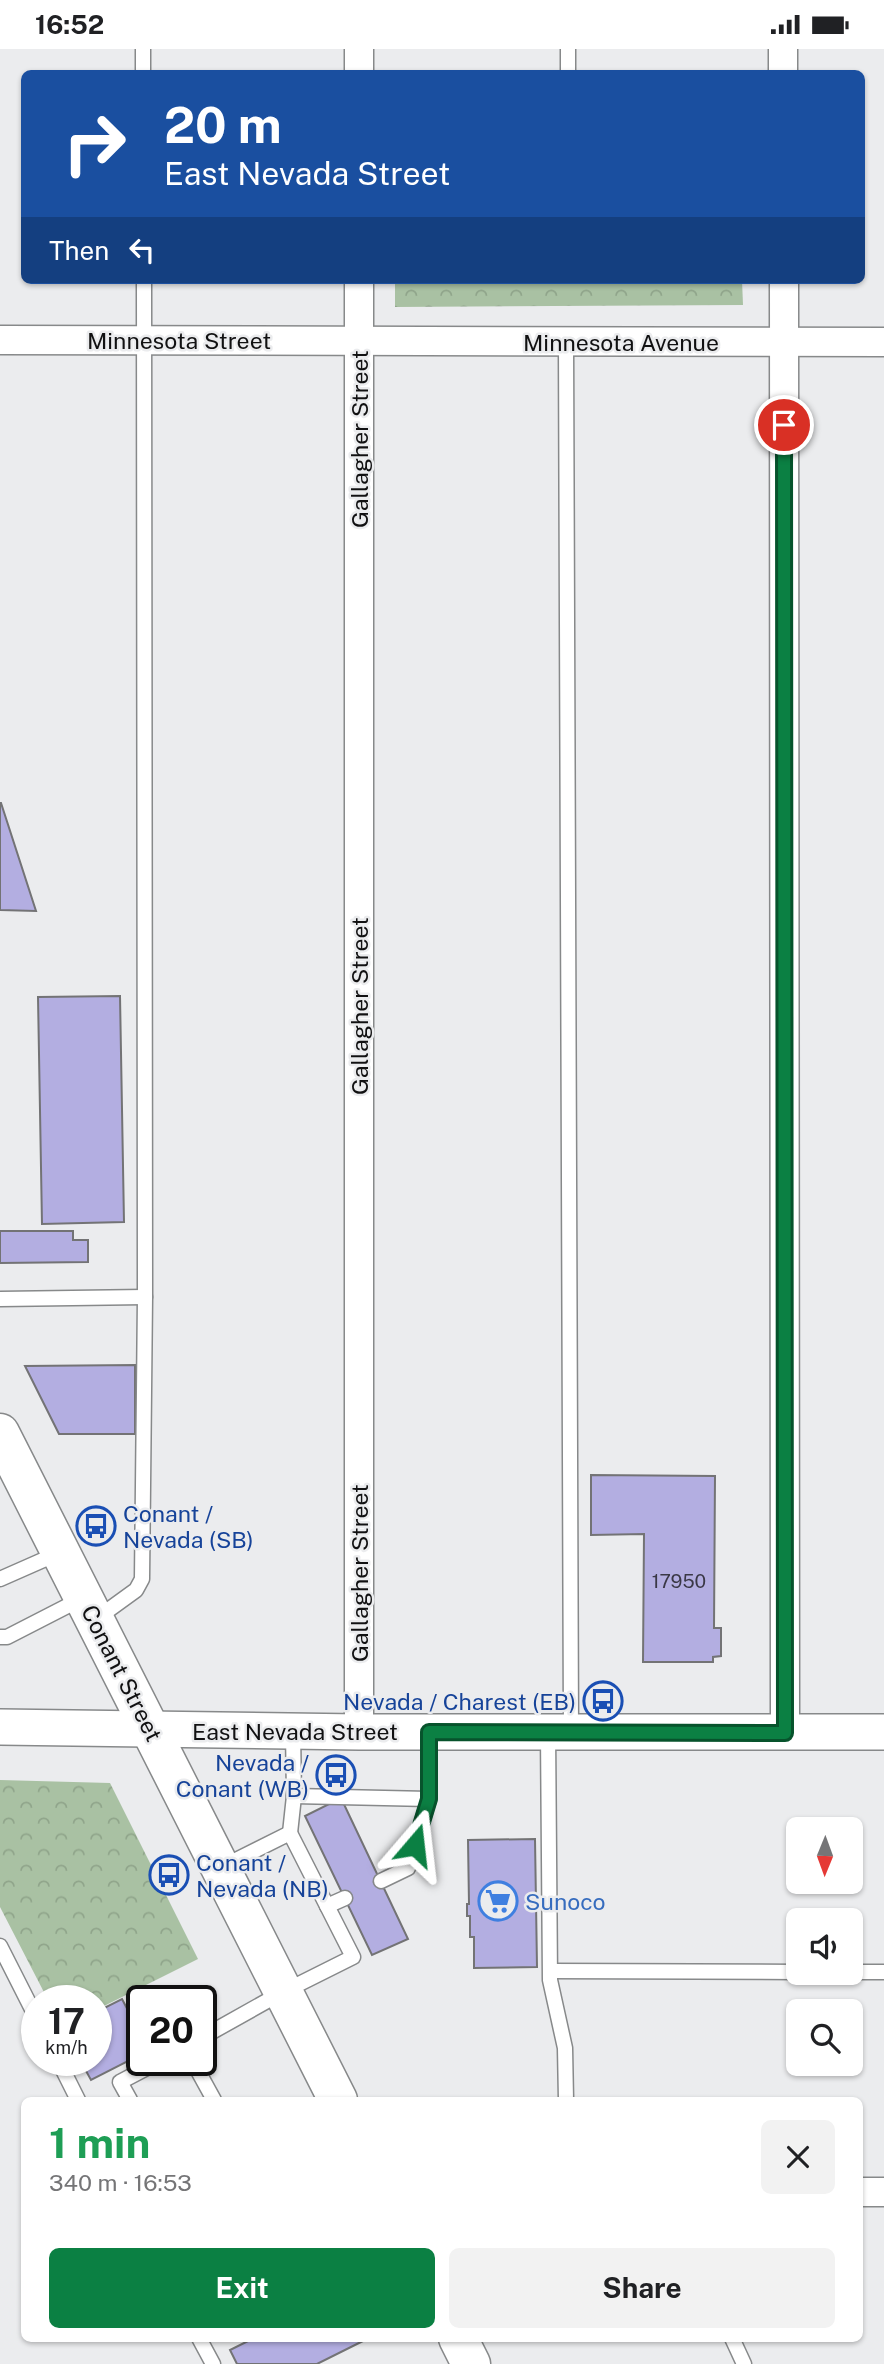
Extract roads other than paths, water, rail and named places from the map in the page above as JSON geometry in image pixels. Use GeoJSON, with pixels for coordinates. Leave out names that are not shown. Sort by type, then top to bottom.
{"type":"FeatureCollection","features":[{"type":"Feature","properties":{"kind":"main road","name":"Conant Street"},"geometry":{"type":"LineString","coordinates":[[0,1433],[336,2097]]}},
{"type":"Feature","properties":{"kind":"main road"},"geometry":{"type":"LineString","coordinates":[[460,2342],[471,2364]]}},
{"type":"Feature","properties":{"kind":"street"},"geometry":{"type":"LineString","coordinates":[[359,49],[359,70]]}},
{"type":"Feature","properties":{"kind":"street"},"geometry":{"type":"LineString","coordinates":[[783,49],[783,70]]}},
{"type":"Feature","properties":{"kind":"street","name":"Gallagher Street"},"geometry":{"type":"LineString","coordinates":[[359,284],[359,1732]]}},
{"type":"Feature","properties":{"kind":"street"},"geometry":{"type":"LineString","coordinates":[[784,284],[785,1733]]}},
{"type":"Feature","properties":{"kind":"street","name":"Minnesota Street"},"geometry":{"type":"LineString","coordinates":[[0,340],[359,339]]}},
{"type":"Feature","properties":{"kind":"street","name":"Minnesota Avenue"},"geometry":{"type":"LineString","coordinates":[[359,339],[884,342]]}},
{"type":"Feature","properties":{"kind":"street","name":"East Nevada Street"},"geometry":{"type":"LineString","coordinates":[[0,1727],[359,1732],[884,1733]]}},
{"type":"Feature","properties":{"kind":"street"},"geometry":{"type":"LineString","coordinates":[[863,2192],[884,2192]]}},
{"type":"Feature","properties":{"kind":"lane"},"geometry":{"type":"LineString","coordinates":[[143,49],[143,70]]}},
{"type":"Feature","properties":{"kind":"lane"},"geometry":{"type":"LineString","coordinates":[[568,49],[568,70]]}},
{"type":"Feature","properties":{"kind":"lane"},"geometry":{"type":"LineString","coordinates":[[0,1637],[7,1637],[89,1609],[135,1590],[142,1579],[145,1297],[144,284]]}},
{"type":"Feature","properties":{"kind":"lane"},"geometry":{"type":"LineString","coordinates":[[566,342],[559,1732],[550,1980],[565,2048],[566,2097]]}},
{"type":"Feature","properties":{"kind":"lane"},"geometry":{"type":"LineString","coordinates":[[0,1299],[145,1297]]}},
{"type":"Feature","properties":{"kind":"lane"},"geometry":{"type":"LineString","coordinates":[[0,1579],[60,1552]]}},
{"type":"Feature","properties":{"kind":"lane"},"geometry":{"type":"LineString","coordinates":[[217,2029],[353,1957],[290,1833],[294,1796],[293,1731]]}},
{"type":"Feature","properties":{"kind":"lane"},"geometry":{"type":"LineString","coordinates":[[380,1881],[408,1868],[429,1799],[429,1732]]}},
{"type":"Feature","properties":{"kind":"lane"},"geometry":{"type":"LineString","coordinates":[[294,1796],[429,1799]]}},
{"type":"Feature","properties":{"kind":"lane"},"geometry":{"type":"LineString","coordinates":[[220,1867],[290,1833]]}},
{"type":"Feature","properties":{"kind":"lane"},"geometry":{"type":"LineString","coordinates":[[327,1906],[345,1898]]}},
{"type":"Feature","properties":{"kind":"lane"},"geometry":{"type":"LineString","coordinates":[[0,1947],[21,1988]]}},
{"type":"Feature","properties":{"kind":"lane"},"geometry":{"type":"LineString","coordinates":[[551,1971],[786,1972]]}},
{"type":"Feature","properties":{"kind":"lane"},"geometry":{"type":"LineString","coordinates":[[863,1972],[884,1972]]}},
{"type":"Feature","properties":{"kind":"lane"},"geometry":{"type":"LineString","coordinates":[[66,2076],[76,2097]]}},
{"type":"Feature","properties":{"kind":"lane"},"geometry":{"type":"LineString","coordinates":[[128,2097],[120,2082],[131,2076]]}},
{"type":"Feature","properties":{"kind":"lane"},"geometry":{"type":"LineString","coordinates":[[201,2076],[212,2097]]}},
{"type":"Feature","properties":{"kind":"lane"},"geometry":{"type":"LineString","coordinates":[[202,2342],[213,2364]]}},
{"type":"Feature","properties":{"kind":"lane"},"geometry":{"type":"LineString","coordinates":[[734,2342],[744,2364]]}},
{"type":"Feature","properties":{"kind":"place","name":"Conant / Nevada (SB)"},"geometry":{"type":"Point","coordinates":[96,1526]}},
{"type":"Feature","properties":{"kind":"place","name":"Nevada / Charest (EB)"},"geometry":{"type":"Point","coordinates":[603,1701]}},
{"type":"Feature","properties":{"kind":"place","name":"Nevada / Conant (WB)"},"geometry":{"type":"Point","coordinates":[336,1775]}},
{"type":"Feature","properties":{"kind":"place","name":"Conant / Nevada (NB)"},"geometry":{"type":"Point","coordinates":[169,1875]}},
{"type":"Feature","properties":{"kind":"place","name":"Sunoco"},"geometry":{"type":"Point","coordinates":[498,1901]}}]}
